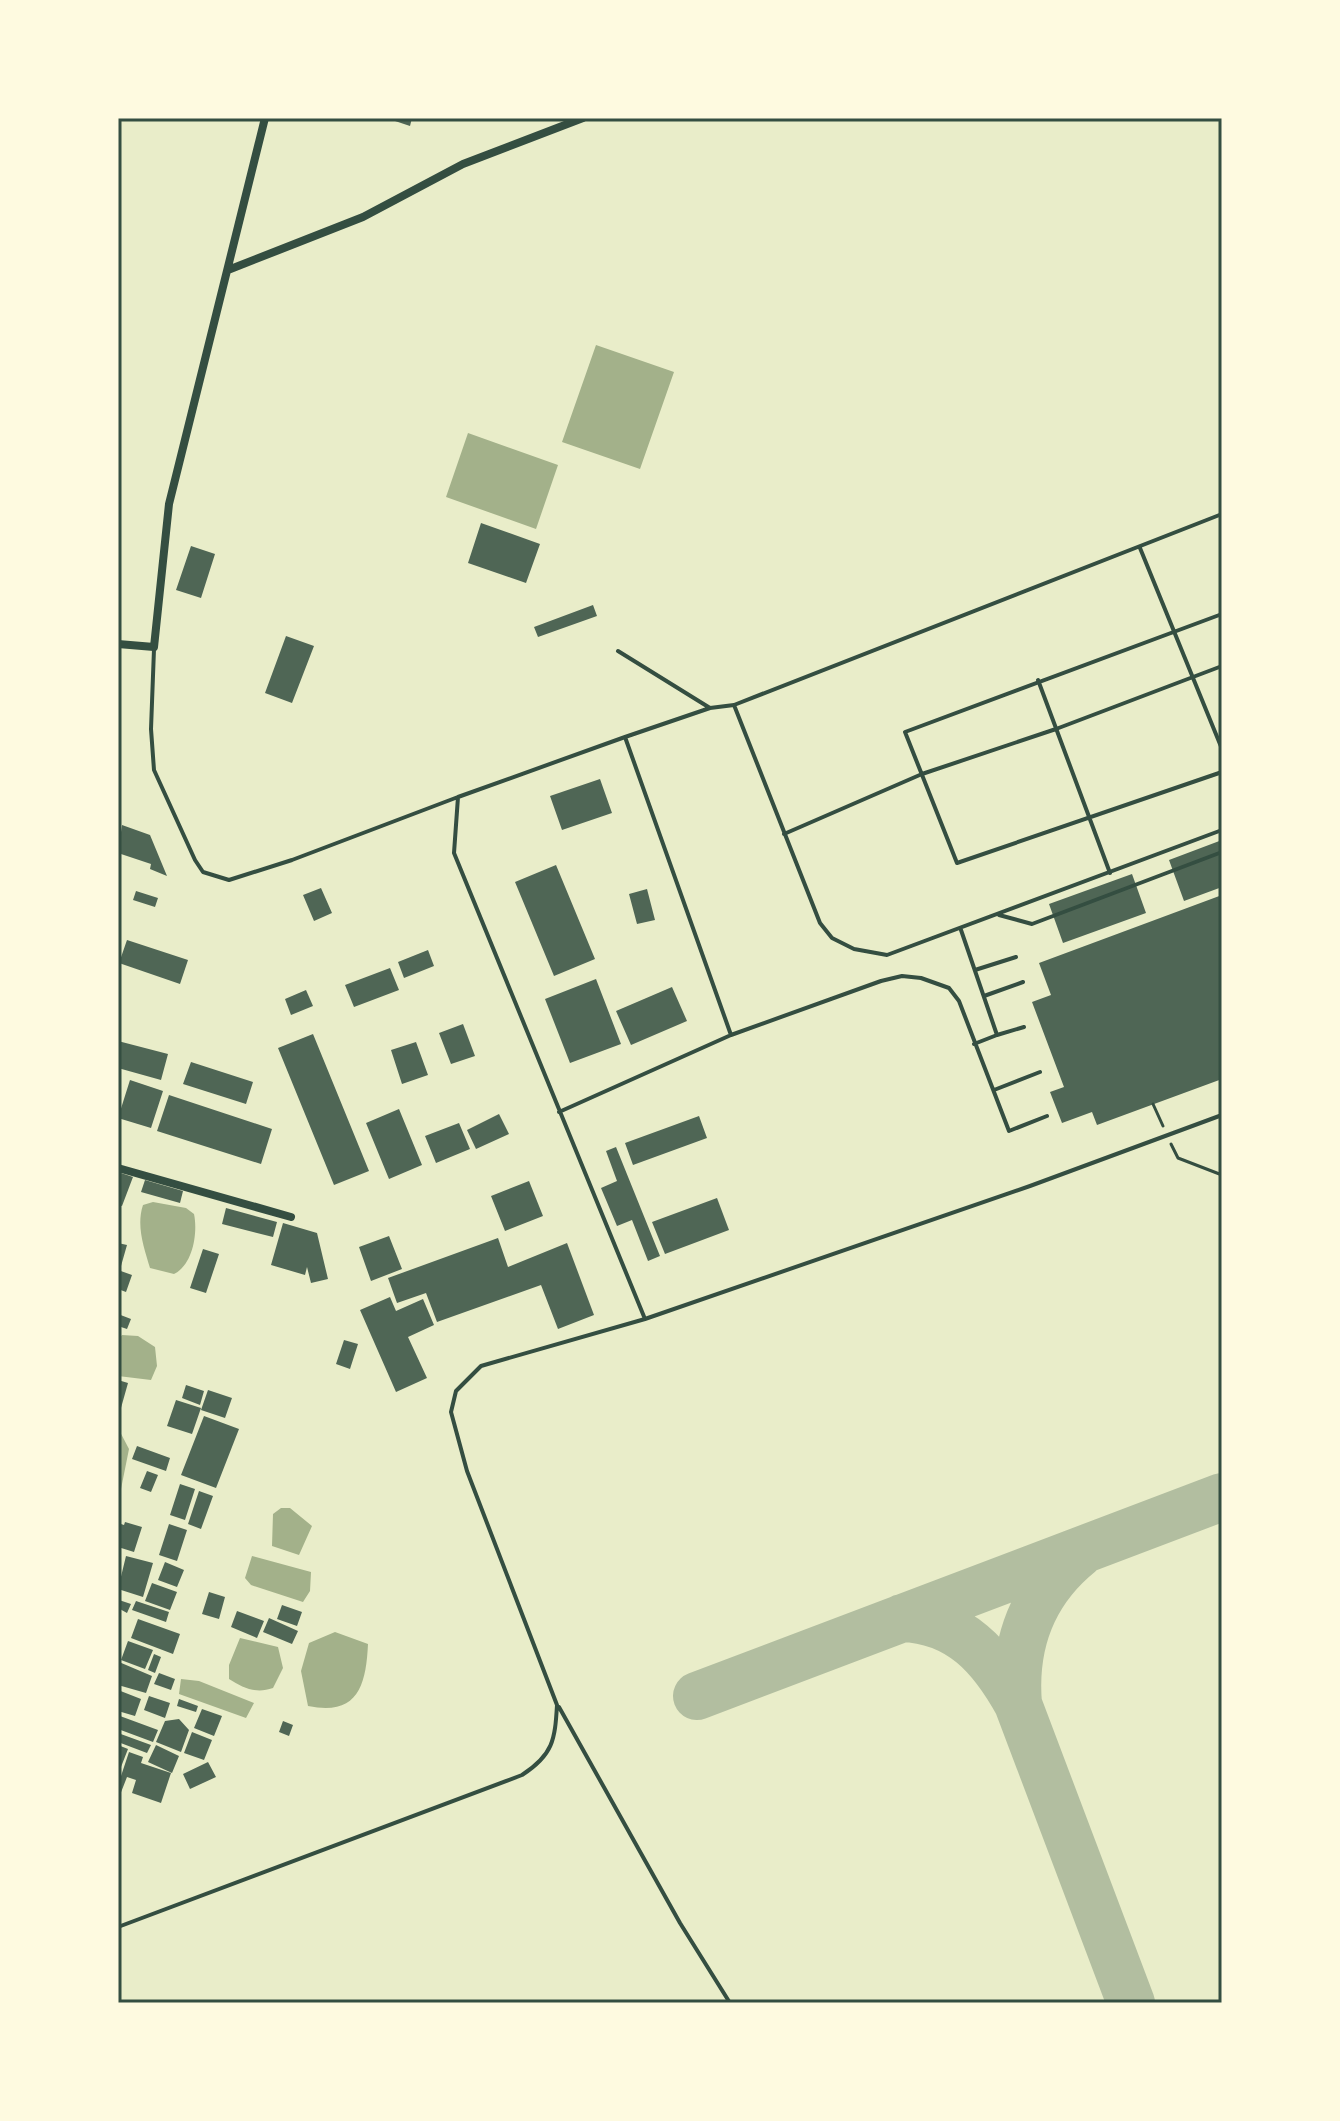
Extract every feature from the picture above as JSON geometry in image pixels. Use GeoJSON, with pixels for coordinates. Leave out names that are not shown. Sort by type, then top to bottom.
{"type":"FeatureCollection","features":[{"type":"Feature","properties":{"kind":"street"},"geometry":{"type":"LineString","coordinates":[[118,644],[154,647],[169,504],[265,118]]}},
{"type":"Feature","properties":{"kind":"street"},"geometry":{"type":"LineString","coordinates":[[228,270],[363,217],[463,164],[583,118]]}},
{"type":"Feature","properties":{"kind":"street"},"geometry":{"type":"LineString","coordinates":[[118,1168],[291,1217]]}},
{"type":"Feature","properties":{"kind":"lane"},"geometry":{"type":"LineString","coordinates":[[154,647],[151,729],[154,770],[203,872],[229,880],[292,860],[625,737],[710,708],[734,705],[1222,514]]}},
{"type":"Feature","properties":{"kind":"lane"},"geometry":{"type":"LineString","coordinates":[[1140,548],[1222,749]]}},
{"type":"Feature","properties":{"kind":"lane"},"geometry":{"type":"LineString","coordinates":[[1222,614],[905,732],[957,863],[1222,772]]}},
{"type":"Feature","properties":{"kind":"lane"},"geometry":{"type":"LineString","coordinates":[[618,651],[710,708]]}},
{"type":"Feature","properties":{"kind":"lane"},"geometry":{"type":"LineString","coordinates":[[784,834],[922,774],[1056,729],[1222,666]]}},
{"type":"Feature","properties":{"kind":"lane"},"geometry":{"type":"LineString","coordinates":[[1038,680],[1110,873]]}},
{"type":"Feature","properties":{"kind":"lane"},"geometry":{"type":"LineString","coordinates":[[734,705],[820,923],[832,938],[874,955],[887,955],[961,930],[1222,830]]}},
{"type":"Feature","properties":{"kind":"lane"},"geometry":{"type":"LineString","coordinates":[[625,737],[731,1035]]}},
{"type":"Feature","properties":{"kind":"lane"},"geometry":{"type":"LineString","coordinates":[[458,797],[454,853],[645,1319]]}},
{"type":"Feature","properties":{"kind":"lane"},"geometry":{"type":"LineString","coordinates":[[999,915],[1032,924],[1222,852]]}},
{"type":"Feature","properties":{"kind":"lane"},"geometry":{"type":"LineString","coordinates":[[961,930],[997,1035]]}},
{"type":"Feature","properties":{"kind":"lane"},"geometry":{"type":"LineString","coordinates":[[975,970],[1016,957]]}},
{"type":"Feature","properties":{"kind":"lane"},"geometry":{"type":"LineString","coordinates":[[559,1112],[731,1035],[902,976],[921,978],[949,988],[959,1001],[1009,1131],[1047,1116]]}},
{"type":"Feature","properties":{"kind":"lane"},"geometry":{"type":"LineString","coordinates":[[984,996],[1023,982]]}},
{"type":"Feature","properties":{"kind":"lane"},"geometry":{"type":"LineString","coordinates":[[974,1044],[1024,1027]]}},
{"type":"Feature","properties":{"kind":"lane"},"geometry":{"type":"LineString","coordinates":[[993,1091],[1040,1072]]}},
{"type":"Feature","properties":{"kind":"lane"},"geometry":{"type":"LineString","coordinates":[[730,2003],[680,1923],[557,1705],[467,1471],[451,1412],[456,1391],[481,1366],[645,1319],[1030,1186],[1222,1115]]}},
{"type":"Feature","properties":{"kind":"lane"},"geometry":{"type":"LineString","coordinates":[[118,1927],[522,1775],[543,1761],[555,1736],[557,1705]]}},
{"type":"Feature","properties":{"kind":"path"},"geometry":{"type":"LineString","coordinates":[[1153,1104],[1178,1158],[1222,1175]]}},
{"type":"Feature","properties":{"kind":"shaded area"},"geometry":{"type":"Polygon","coordinates":[[[596,345],[674,372],[640,469],[562,442],[596,345]]]}},
{"type":"Feature","properties":{"kind":"shaded area"},"geometry":{"type":"Polygon","coordinates":[[[468,433],[558,465],[536,529],[446,497],[468,433]]]}},
{"type":"Feature","properties":{"kind":"shaded area"},"geometry":{"type":"Polygon","coordinates":[[[153,1202],[186,1208],[194,1214],[193,1248],[186,1264],[174,1274],[150,1268],[145,1253],[141,1213],[143,1205],[153,1202]]]}},
{"type":"Feature","properties":{"kind":"shaded area"},"geometry":{"type":"Polygon","coordinates":[[[122,1335],[138,1336],[155,1347],[157,1366],[151,1380],[118,1376],[118,1340],[122,1335]]]}},
{"type":"Feature","properties":{"kind":"shaded area"},"geometry":{"type":"Polygon","coordinates":[[[118,1428],[129,1449],[118,1504],[118,1428]]]}},
{"type":"Feature","properties":{"kind":"shaded area"},"geometry":{"type":"Polygon","coordinates":[[[281,1508],[290,1508],[312,1526],[299,1555],[272,1546],[273,1514],[281,1508]]]}},
{"type":"Feature","properties":{"kind":"shaded area"},"geometry":{"type":"Polygon","coordinates":[[[252,1556],[311,1572],[310,1591],[303,1602],[251,1585],[245,1578],[252,1556]]]}},
{"type":"Feature","properties":{"kind":"shaded area"},"geometry":{"type":"Polygon","coordinates":[[[335,1632],[368,1644],[361,1685],[356,1695],[338,1707],[308,1706],[301,1671],[309,1643],[335,1632]]]}},
{"type":"Feature","properties":{"kind":"shaded area"},"geometry":{"type":"Polygon","coordinates":[[[240,1638],[278,1647],[283,1668],[273,1688],[250,1689],[229,1679],[229,1665],[240,1638]]]}},
{"type":"Feature","properties":{"kind":"shaded area"},"geometry":{"type":"Polygon","coordinates":[[[181,1679],[199,1681],[254,1703],[246,1718],[179,1694],[181,1679]]]}},
{"type":"Feature","properties":{"kind":"building"},"geometry":{"type":"Polygon","coordinates":[[[386,118],[412,118],[410,126],[386,118]]]}},
{"type":"Feature","properties":{"kind":"building"},"geometry":{"type":"Polygon","coordinates":[[[481,523],[540,544],[526,583],[468,563],[481,523]]]}},
{"type":"Feature","properties":{"kind":"building"},"geometry":{"type":"Polygon","coordinates":[[[191,546],[215,554],[201,598],[176,590],[191,546]]]}},
{"type":"Feature","properties":{"kind":"building"},"geometry":{"type":"Polygon","coordinates":[[[593,605],[597,616],[538,637],[534,627],[593,605]]]}},
{"type":"Feature","properties":{"kind":"building"},"geometry":{"type":"Polygon","coordinates":[[[286,636],[314,646],[292,703],[265,693],[286,636]]]}},
{"type":"Feature","properties":{"kind":"building"},"geometry":{"type":"Polygon","coordinates":[[[600,779],[612,813],[562,830],[550,796],[600,779]]]}},
{"type":"Feature","properties":{"kind":"building"},"geometry":{"type":"Polygon","coordinates":[[[122,825],[150,835],[167,876],[150,869],[151,864],[118,853],[122,825]]]}},
{"type":"Feature","properties":{"kind":"building"},"geometry":{"type":"Polygon","coordinates":[[[1222,840],[1222,887],[1184,901],[1169,860],[1222,840]]]}},
{"type":"Feature","properties":{"kind":"building"},"geometry":{"type":"Polygon","coordinates":[[[556,865],[595,959],[554,976],[515,882],[556,865]]]}},
{"type":"Feature","properties":{"kind":"building"},"geometry":{"type":"Polygon","coordinates":[[[1132,874],[1146,913],[1063,943],[1049,904],[1132,874]]]}},
{"type":"Feature","properties":{"kind":"building"},"geometry":{"type":"Polygon","coordinates":[[[321,888],[332,913],[314,921],[303,895],[321,888]]]}},
{"type":"Feature","properties":{"kind":"building"},"geometry":{"type":"Polygon","coordinates":[[[647,889],[655,920],[637,924],[629,894],[647,889]]]}},
{"type":"Feature","properties":{"kind":"building"},"geometry":{"type":"Polygon","coordinates":[[[136,891],[158,898],[155,907],[133,900],[136,891]]]}},
{"type":"Feature","properties":{"kind":"building"},"geometry":{"type":"Polygon","coordinates":[[[1222,895],[1222,1079],[1097,1125],[1092,1112],[1062,1123],[1050,1092],[1064,1087],[1032,1002],[1051,995],[1039,963],[1222,895]]]}},
{"type":"Feature","properties":{"kind":"building"},"geometry":{"type":"Polygon","coordinates":[[[127,940],[188,960],[180,984],[119,963],[127,940]]]}},
{"type":"Feature","properties":{"kind":"building"},"geometry":{"type":"Polygon","coordinates":[[[428,950],[434,966],[404,978],[398,962],[428,950]]]}},
{"type":"Feature","properties":{"kind":"building"},"geometry":{"type":"Polygon","coordinates":[[[390,968],[399,990],[354,1007],[345,985],[390,968]]]}},
{"type":"Feature","properties":{"kind":"building"},"geometry":{"type":"Polygon","coordinates":[[[596,979],[621,1044],[570,1063],[545,999],[596,979]]]}},
{"type":"Feature","properties":{"kind":"building"},"geometry":{"type":"Polygon","coordinates":[[[672,987],[687,1021],[631,1045],[616,1011],[672,987]]]}},
{"type":"Feature","properties":{"kind":"building"},"geometry":{"type":"Polygon","coordinates":[[[306,990],[313,1006],[291,1015],[285,999],[306,990]]]}},
{"type":"Feature","properties":{"kind":"building"},"geometry":{"type":"Polygon","coordinates":[[[463,1024],[475,1056],[451,1064],[439,1033],[463,1024]]]}},
{"type":"Feature","properties":{"kind":"building"},"geometry":{"type":"Polygon","coordinates":[[[313,1034],[369,1171],[334,1185],[278,1048],[313,1034]]]}},
{"type":"Feature","properties":{"kind":"building"},"geometry":{"type":"Polygon","coordinates":[[[118,1041],[168,1054],[161,1080],[118,1068],[118,1041]]]}},
{"type":"Feature","properties":{"kind":"building"},"geometry":{"type":"Polygon","coordinates":[[[416,1042],[428,1075],[402,1084],[391,1050],[416,1042]]]}},
{"type":"Feature","properties":{"kind":"building"},"geometry":{"type":"Polygon","coordinates":[[[191,1062],[253,1082],[246,1104],[183,1084],[191,1062]]]}},
{"type":"Feature","properties":{"kind":"building"},"geometry":{"type":"Polygon","coordinates":[[[130,1080],[163,1091],[151,1128],[118,1118],[130,1080]]]}},
{"type":"Feature","properties":{"kind":"building"},"geometry":{"type":"Polygon","coordinates":[[[169,1095],[272,1129],[261,1164],[157,1131],[169,1095]]]}},
{"type":"Feature","properties":{"kind":"building"},"geometry":{"type":"Polygon","coordinates":[[[399,1109],[422,1165],[389,1179],[366,1123],[399,1109]]]}},
{"type":"Feature","properties":{"kind":"building"},"geometry":{"type":"Polygon","coordinates":[[[499,1114],[509,1134],[476,1149],[467,1130],[499,1114]]]}},
{"type":"Feature","properties":{"kind":"building"},"geometry":{"type":"Polygon","coordinates":[[[699,1116],[707,1138],[633,1165],[625,1143],[699,1116]]]}},
{"type":"Feature","properties":{"kind":"building"},"geometry":{"type":"Polygon","coordinates":[[[459,1123],[470,1149],[436,1163],[425,1136],[459,1123]]]}},
{"type":"Feature","properties":{"kind":"building"},"geometry":{"type":"Polygon","coordinates":[[[616,1147],[660,1256],[648,1261],[632,1220],[617,1226],[601,1188],[617,1181],[606,1151],[616,1147]]]}},
{"type":"Feature","properties":{"kind":"building"},"geometry":{"type":"Polygon","coordinates":[[[118,1172],[133,1177],[122,1206],[118,1205],[118,1172]]]}},
{"type":"Feature","properties":{"kind":"building"},"geometry":{"type":"Polygon","coordinates":[[[145,1180],[183,1191],[180,1203],[141,1192],[145,1180]]]}},
{"type":"Feature","properties":{"kind":"building"},"geometry":{"type":"Polygon","coordinates":[[[529,1181],[543,1216],[505,1231],[491,1196],[529,1181]]]}},
{"type":"Feature","properties":{"kind":"building"},"geometry":{"type":"Polygon","coordinates":[[[717,1198],[729,1230],[665,1254],[652,1222],[717,1198]]]}},
{"type":"Feature","properties":{"kind":"building"},"geometry":{"type":"Polygon","coordinates":[[[226,1208],[277,1222],[273,1237],[222,1224],[226,1208]]]}},
{"type":"Feature","properties":{"kind":"building"},"geometry":{"type":"Polygon","coordinates":[[[283,1223],[317,1233],[328,1279],[311,1283],[307,1267],[305,1275],[271,1265],[283,1223]]]}},
{"type":"Feature","properties":{"kind":"building"},"geometry":{"type":"Polygon","coordinates":[[[389,1236],[402,1269],[371,1281],[359,1247],[389,1236]]]}},
{"type":"Feature","properties":{"kind":"building"},"geometry":{"type":"Polygon","coordinates":[[[498,1238],[508,1267],[567,1243],[594,1315],[558,1329],[541,1285],[437,1322],[426,1293],[397,1303],[388,1278],[498,1238]]]}},
{"type":"Feature","properties":{"kind":"building"},"geometry":{"type":"Polygon","coordinates":[[[118,1243],[127,1245],[121,1266],[118,1265],[118,1243]]]}},
{"type":"Feature","properties":{"kind":"building"},"geometry":{"type":"Polygon","coordinates":[[[203,1249],[219,1254],[206,1293],[190,1288],[203,1249]]]}},
{"type":"Feature","properties":{"kind":"building"},"geometry":{"type":"Polygon","coordinates":[[[118,1270],[132,1275],[126,1292],[118,1289],[118,1270]]]}},
{"type":"Feature","properties":{"kind":"building"},"geometry":{"type":"Polygon","coordinates":[[[390,1297],[396,1311],[423,1299],[434,1325],[408,1337],[427,1378],[396,1392],[360,1310],[390,1297]]]}},
{"type":"Feature","properties":{"kind":"building"},"geometry":{"type":"Polygon","coordinates":[[[118,1314],[131,1319],[127,1329],[118,1326],[118,1314]]]}},
{"type":"Feature","properties":{"kind":"building"},"geometry":{"type":"Polygon","coordinates":[[[344,1340],[358,1344],[350,1369],[336,1364],[344,1340]]]}},
{"type":"Feature","properties":{"kind":"building"},"geometry":{"type":"Polygon","coordinates":[[[118,1380],[128,1383],[119,1415],[118,1414],[118,1380]]]}},
{"type":"Feature","properties":{"kind":"building"},"geometry":{"type":"Polygon","coordinates":[[[186,1385],[204,1391],[200,1405],[182,1398],[186,1385]]]}},
{"type":"Feature","properties":{"kind":"building"},"geometry":{"type":"Polygon","coordinates":[[[208,1390],[232,1398],[225,1418],[201,1410],[208,1390]]]}},
{"type":"Feature","properties":{"kind":"building"},"geometry":{"type":"Polygon","coordinates":[[[176,1400],[201,1408],[192,1434],[167,1426],[176,1400]]]}},
{"type":"Feature","properties":{"kind":"building"},"geometry":{"type":"Polygon","coordinates":[[[204,1416],[239,1429],[216,1488],[181,1475],[204,1416]]]}},
{"type":"Feature","properties":{"kind":"building"},"geometry":{"type":"Polygon","coordinates":[[[137,1446],[170,1458],[166,1471],[132,1459],[137,1446]]]}},
{"type":"Feature","properties":{"kind":"building"},"geometry":{"type":"Polygon","coordinates":[[[147,1471],[158,1475],[151,1492],[140,1488],[147,1471]]]}},
{"type":"Feature","properties":{"kind":"building"},"geometry":{"type":"Polygon","coordinates":[[[180,1484],[195,1489],[185,1520],[170,1515],[180,1484]]]}},
{"type":"Feature","properties":{"kind":"building"},"geometry":{"type":"Polygon","coordinates":[[[199,1491],[213,1496],[201,1529],[188,1524],[199,1491]]]}},
{"type":"Feature","properties":{"kind":"building"},"geometry":{"type":"Polygon","coordinates":[[[125,1522],[142,1527],[134,1552],[118,1547],[118,1523],[124,1525],[125,1522]]]}},
{"type":"Feature","properties":{"kind":"building"},"geometry":{"type":"Polygon","coordinates":[[[169,1524],[187,1530],[177,1561],[159,1555],[169,1524]]]}},
{"type":"Feature","properties":{"kind":"building"},"geometry":{"type":"Polygon","coordinates":[[[126,1556],[153,1563],[143,1597],[118,1589],[126,1556]]]}},
{"type":"Feature","properties":{"kind":"building"},"geometry":{"type":"Polygon","coordinates":[[[165,1562],[184,1570],[177,1587],[158,1580],[165,1562]]]}},
{"type":"Feature","properties":{"kind":"building"},"geometry":{"type":"Polygon","coordinates":[[[152,1583],[177,1592],[170,1610],[145,1601],[152,1583]]]}},
{"type":"Feature","properties":{"kind":"building"},"geometry":{"type":"Polygon","coordinates":[[[209,1592],[225,1597],[219,1619],[202,1614],[209,1592]]]}},
{"type":"Feature","properties":{"kind":"building"},"geometry":{"type":"Polygon","coordinates":[[[119,1600],[131,1604],[127,1613],[118,1608],[119,1600]]]}},
{"type":"Feature","properties":{"kind":"building"},"geometry":{"type":"Polygon","coordinates":[[[136,1601],[169,1612],[166,1622],[132,1610],[136,1601]]]}},
{"type":"Feature","properties":{"kind":"building"},"geometry":{"type":"Polygon","coordinates":[[[282,1605],[302,1612],[297,1626],[277,1619],[282,1605]]]}},
{"type":"Feature","properties":{"kind":"building"},"geometry":{"type":"Polygon","coordinates":[[[237,1611],[264,1621],[257,1638],[231,1627],[237,1611]]]}},
{"type":"Feature","properties":{"kind":"building"},"geometry":{"type":"Polygon","coordinates":[[[269,1618],[298,1631],[292,1644],[263,1632],[269,1618]]]}},
{"type":"Feature","properties":{"kind":"building"},"geometry":{"type":"Polygon","coordinates":[[[138,1619],[180,1634],[173,1654],[131,1638],[138,1619]]]}},
{"type":"Feature","properties":{"kind":"building"},"geometry":{"type":"Polygon","coordinates":[[[128,1641],[153,1650],[145,1669],[121,1660],[128,1641]]]}},
{"type":"Feature","properties":{"kind":"building"},"geometry":{"type":"Polygon","coordinates":[[[154,1654],[161,1657],[155,1673],[148,1670],[154,1654]]]}},
{"type":"Feature","properties":{"kind":"building"},"geometry":{"type":"Polygon","coordinates":[[[119,1662],[152,1676],[146,1693],[118,1685],[119,1662]]]}},
{"type":"Feature","properties":{"kind":"building"},"geometry":{"type":"Polygon","coordinates":[[[159,1673],[175,1679],[171,1690],[154,1684],[159,1673]]]}},
{"type":"Feature","properties":{"kind":"building"},"geometry":{"type":"Polygon","coordinates":[[[118,1690],[141,1699],[135,1716],[118,1711],[118,1690]]]}},
{"type":"Feature","properties":{"kind":"building"},"geometry":{"type":"Polygon","coordinates":[[[149,1696],[170,1703],[165,1718],[144,1710],[149,1696]]]}},
{"type":"Feature","properties":{"kind":"building"},"geometry":{"type":"Polygon","coordinates":[[[179,1699],[198,1706],[196,1712],[177,1706],[179,1699]]]}},
{"type":"Feature","properties":{"kind":"building"},"geometry":{"type":"Polygon","coordinates":[[[202,1709],[222,1716],[214,1736],[194,1728],[202,1709]]]}},
{"type":"Feature","properties":{"kind":"building"},"geometry":{"type":"Polygon","coordinates":[[[120,1716],[158,1730],[153,1742],[118,1729],[120,1716]]]}},
{"type":"Feature","properties":{"kind":"building"},"geometry":{"type":"Polygon","coordinates":[[[179,1719],[189,1730],[181,1752],[156,1742],[165,1721],[179,1719]]]}},
{"type":"Feature","properties":{"kind":"building"},"geometry":{"type":"Polygon","coordinates":[[[283,1721],[293,1725],[289,1736],[279,1732],[283,1721]]]}},
{"type":"Feature","properties":{"kind":"building"},"geometry":{"type":"Polygon","coordinates":[[[192,1732],[212,1740],[204,1760],[184,1753],[192,1732]]]}},
{"type":"Feature","properties":{"kind":"building"},"geometry":{"type":"Polygon","coordinates":[[[118,1733],[151,1745],[147,1753],[118,1742],[118,1733]]]}},
{"type":"Feature","properties":{"kind":"building"},"geometry":{"type":"Polygon","coordinates":[[[118,1745],[128,1749],[121,1767],[118,1766],[118,1745]]]}},
{"type":"Feature","properties":{"kind":"building"},"geometry":{"type":"Polygon","coordinates":[[[156,1745],[179,1756],[172,1773],[148,1762],[156,1745]]]}},
{"type":"Feature","properties":{"kind":"building"},"geometry":{"type":"Polygon","coordinates":[[[129,1752],[143,1757],[141,1763],[171,1773],[161,1803],[132,1793],[136,1780],[127,1777],[118,1800],[118,1775],[121,1776],[129,1752]]]}},
{"type":"Feature","properties":{"kind":"building"},"geometry":{"type":"Polygon","coordinates":[[[208,1762],[216,1777],[190,1789],[183,1774],[208,1762]]]}},
{"type":"Feature","properties":{"kind":"taxiway"},"geometry":{"type":"LineString","coordinates":[[697,1696],[1222,1497]]}},
{"type":"Feature","properties":{"kind":"taxiway"},"geometry":{"type":"LineString","coordinates":[[1080,1553],[1050,1584],[1030,1620],[1019,1660],[1018,1704],[1131,2003]]}},
{"type":"Feature","properties":{"kind":"taxiway"},"geometry":{"type":"LineString","coordinates":[[902,1618],[941,1626],[972,1644],[997,1671],[1018,1704]]}}]}
